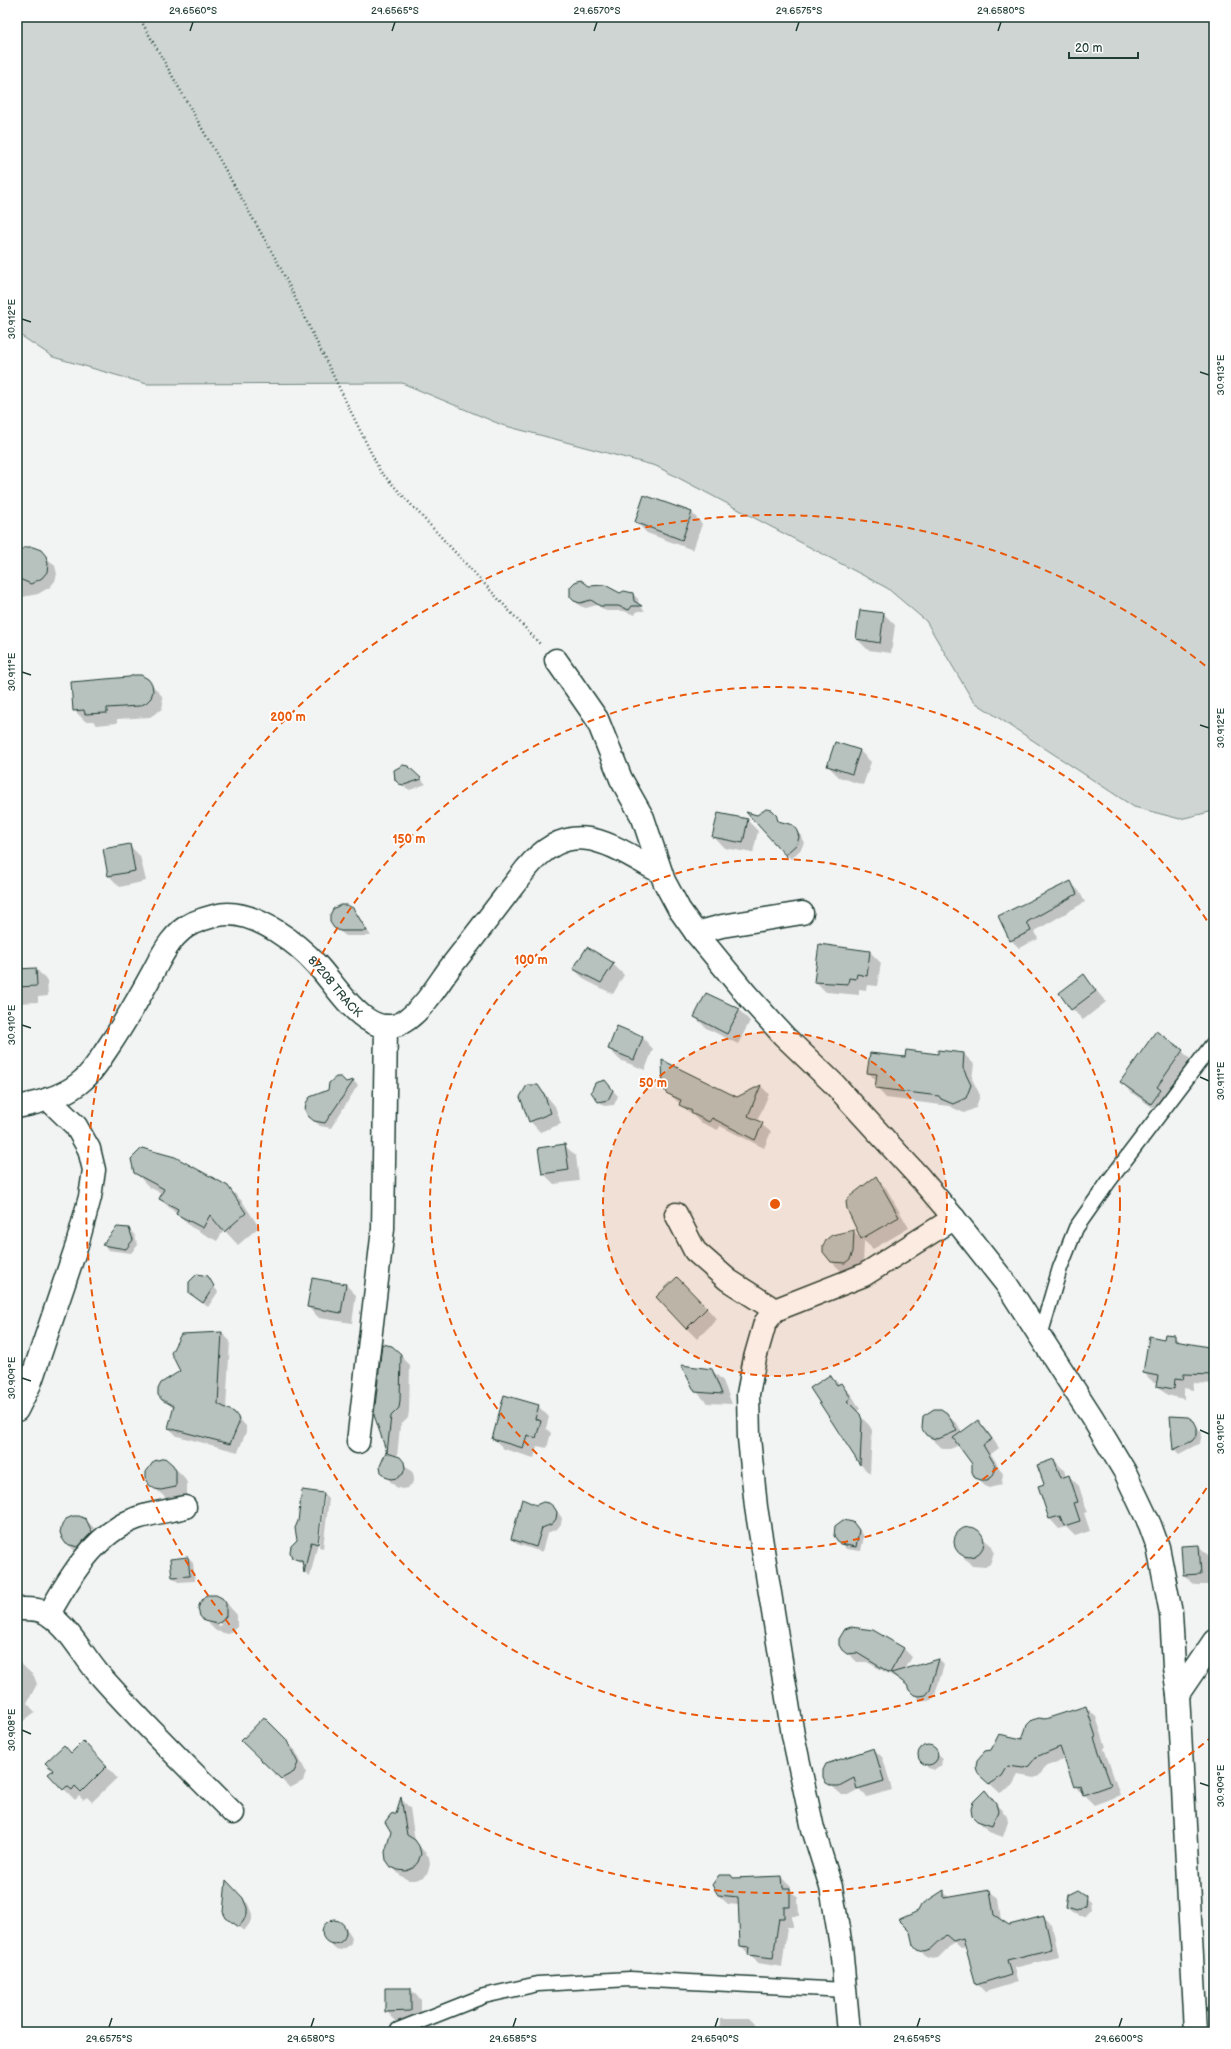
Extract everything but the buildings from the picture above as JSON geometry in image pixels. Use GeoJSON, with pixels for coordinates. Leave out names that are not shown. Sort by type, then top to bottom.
{"type":"FeatureCollection","features":[{"type":"Feature","properties":{"kind":"street"},"geometry":{"type":"LineString","coordinates":[[556,660],[597,719],[620,779],[644,818],[660,872],[679,909],[696,933],[760,1010],[850,1102],[920,1178],[1007,1285],[1125,1472],[1150,1525],[1158,1547],[1171,1612],[1174,1667],[1178,1694],[1196,2032]]}},
{"type":"Feature","properties":{"kind":"street"},"geometry":{"type":"LineString","coordinates":[[358,1442],[383,1229],[386,1026],[394,1026],[408,1020],[428,999],[526,870],[538,855],[551,845],[566,839],[596,839],[660,872]]}},
{"type":"Feature","properties":{"kind":"street"},"geometry":{"type":"LineString","coordinates":[[696,933],[722,926],[802,913]]}},
{"type":"Feature","properties":{"kind":"street","name":"87208 TRACK"},"geometry":{"type":"LineString","coordinates":[[17,1107],[48,1099],[83,1080],[97,1063],[130,1014],[162,955],[180,931],[193,923],[227,914],[245,917],[259,922],[300,948],[318,966],[358,1014],[372,1023],[386,1026]]}},
{"type":"Feature","properties":{"kind":"street"},"geometry":{"type":"LineString","coordinates":[[17,1410],[30,1384],[77,1245],[90,1197],[94,1170],[89,1149],[76,1126],[48,1099]]}},
{"type":"Feature","properties":{"kind":"street"},"geometry":{"type":"LineString","coordinates":[[676,1214],[695,1251],[728,1280],[775,1310]]}},
{"type":"Feature","properties":{"kind":"street"},"geometry":{"type":"LineString","coordinates":[[849,2032],[846,1990],[831,1887],[813,1830],[793,1735],[756,1507],[749,1438],[748,1394],[755,1358],[766,1324],[775,1310],[864,1275],[954,1218]]}},
{"type":"Feature","properties":{"kind":"street"},"geometry":{"type":"LineString","coordinates":[[49,1614],[67,1581],[89,1554],[113,1532],[136,1519],[185,1507]]}},
{"type":"Feature","properties":{"kind":"street"},"geometry":{"type":"LineString","coordinates":[[17,1609],[34,1609],[49,1614],[66,1630],[97,1672],[147,1726],[233,1813]]}},
{"type":"Feature","properties":{"kind":"street"},"geometry":{"type":"LineString","coordinates":[[1178,1694],[1214,1641]]}},
{"type":"Feature","properties":{"kind":"lane"},"geometry":{"type":"LineString","coordinates":[[1040,1336],[1060,1268],[1076,1228],[1109,1181],[1212,1045]]}},
{"type":"Feature","properties":{"kind":"lane"},"geometry":{"type":"LineString","coordinates":[[398,2030],[484,1996],[538,1984],[630,1979],[846,1990]]}},
{"type":"Feature","properties":{"kind":"path"},"geometry":{"type":"LineString","coordinates":[[139,17],[278,263],[380,471],[556,660]]}},
{"type":"Feature","properties":{"kind":"shaded area"},"geometry":{"type":"Polygon","coordinates":[[[17,17],[1214,17],[1214,811],[1180,819],[1134,807],[973,701],[926,621],[887,588],[656,466],[502,425],[402,383],[147,384],[53,357],[17,333],[17,17]]]}}]}
